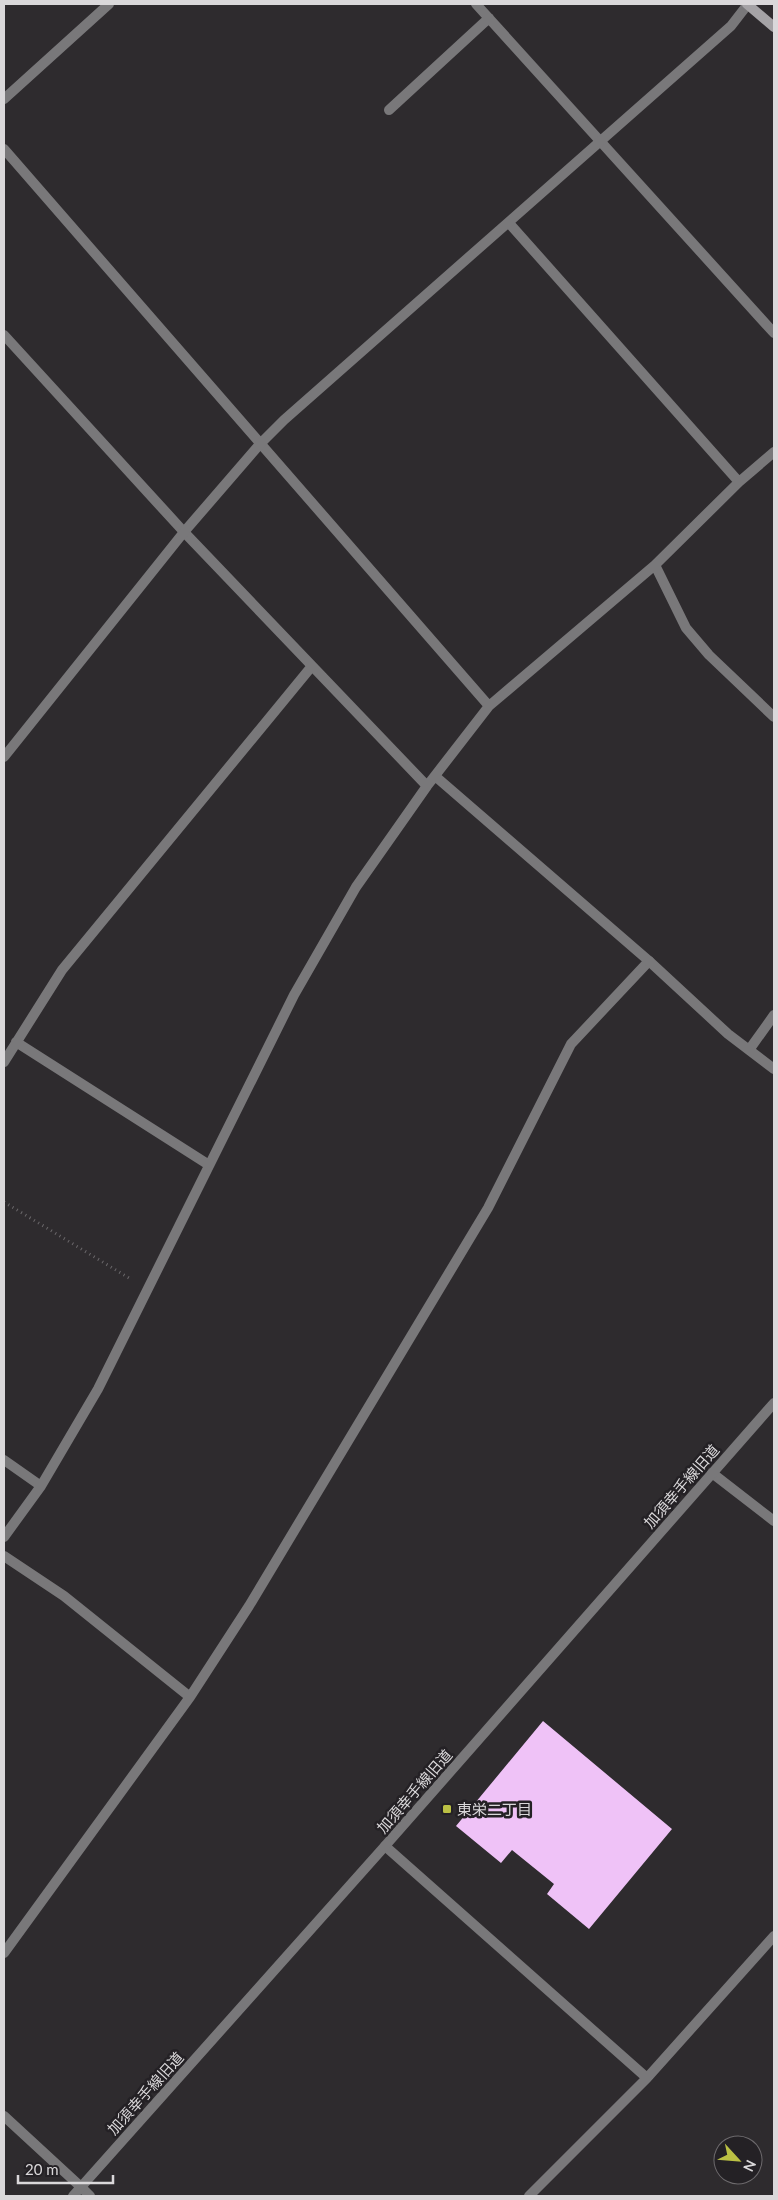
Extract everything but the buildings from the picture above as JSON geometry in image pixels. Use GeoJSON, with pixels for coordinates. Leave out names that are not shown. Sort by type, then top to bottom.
{"type":"FeatureCollection","features":[{"type":"Feature","properties":{"kind":"main road"},"geometry":{"type":"LineString","coordinates":[[748,4],[774,27]]}},
{"type":"Feature","properties":{"kind":"street"},"geometry":{"type":"LineString","coordinates":[[4,99],[109,4]]}},
{"type":"Feature","properties":{"kind":"street"},"geometry":{"type":"LineString","coordinates":[[476,4],[774,333]]}},
{"type":"Feature","properties":{"kind":"street"},"geometry":{"type":"LineString","coordinates":[[4,757],[184,532],[260,444],[284,420],[602,142],[731,26],[748,4]]}},
{"type":"Feature","properties":{"kind":"street"},"geometry":{"type":"LineString","coordinates":[[389,110],[489,18]]}},
{"type":"Feature","properties":{"kind":"street"},"geometry":{"type":"LineString","coordinates":[[4,149],[489,706]]}},
{"type":"Feature","properties":{"kind":"street"},"geometry":{"type":"LineString","coordinates":[[509,223],[739,482]]}},
{"type":"Feature","properties":{"kind":"street"},"geometry":{"type":"LineString","coordinates":[[4,335],[184,532],[427,786]]}},
{"type":"Feature","properties":{"kind":"street"},"geometry":{"type":"LineString","coordinates":[[4,1538],[41,1486],[98,1389],[146,1289],[294,995],[356,888],[434,776],[489,706],[655,565],[739,482],[774,452]]}},
{"type":"Feature","properties":{"kind":"street"},"geometry":{"type":"LineString","coordinates":[[655,565],[686,628],[709,655],[774,717]]}},
{"type":"Feature","properties":{"kind":"street"},"geometry":{"type":"LineString","coordinates":[[4,1062],[62,970],[312,666]]}},
{"type":"Feature","properties":{"kind":"street"},"geometry":{"type":"LineString","coordinates":[[434,776],[650,961],[728,1034],[774,1069]]}},
{"type":"Feature","properties":{"kind":"street"},"geometry":{"type":"LineString","coordinates":[[4,1953],[190,1697],[249,1606],[488,1208],[571,1044],[650,961]]}},
{"type":"Feature","properties":{"kind":"street"},"geometry":{"type":"LineString","coordinates":[[749,1050],[774,1015]]}},
{"type":"Feature","properties":{"kind":"street"},"geometry":{"type":"LineString","coordinates":[[16,1042],[208,1165]]}},
{"type":"Feature","properties":{"kind":"street","name":"加須幸手線旧道"},"geometry":{"type":"LineString","coordinates":[[73,2196],[386,1846],[774,1403]]}},
{"type":"Feature","properties":{"kind":"street"},"geometry":{"type":"LineString","coordinates":[[4,1460],[41,1486]]}},
{"type":"Feature","properties":{"kind":"street"},"geometry":{"type":"LineString","coordinates":[[712,1473],[774,1521]]}},
{"type":"Feature","properties":{"kind":"street"},"geometry":{"type":"LineString","coordinates":[[4,1556],[64,1596],[190,1697]]}},
{"type":"Feature","properties":{"kind":"street"},"geometry":{"type":"LineString","coordinates":[[386,1846],[647,2078]]}},
{"type":"Feature","properties":{"kind":"street"},"geometry":{"type":"LineString","coordinates":[[529,2196],[647,2078],[774,1936]]}},
{"type":"Feature","properties":{"kind":"street"},"geometry":{"type":"LineString","coordinates":[[4,2116],[90,2196]]}},
{"type":"Feature","properties":{"kind":"path"},"geometry":{"type":"LineString","coordinates":[[4,1202],[146,1289]]}},
{"type":"Feature","properties":{"kind":"place","name":"東栄二丁目"},"geometry":{"type":"Point","coordinates":[447,1809]}}]}
